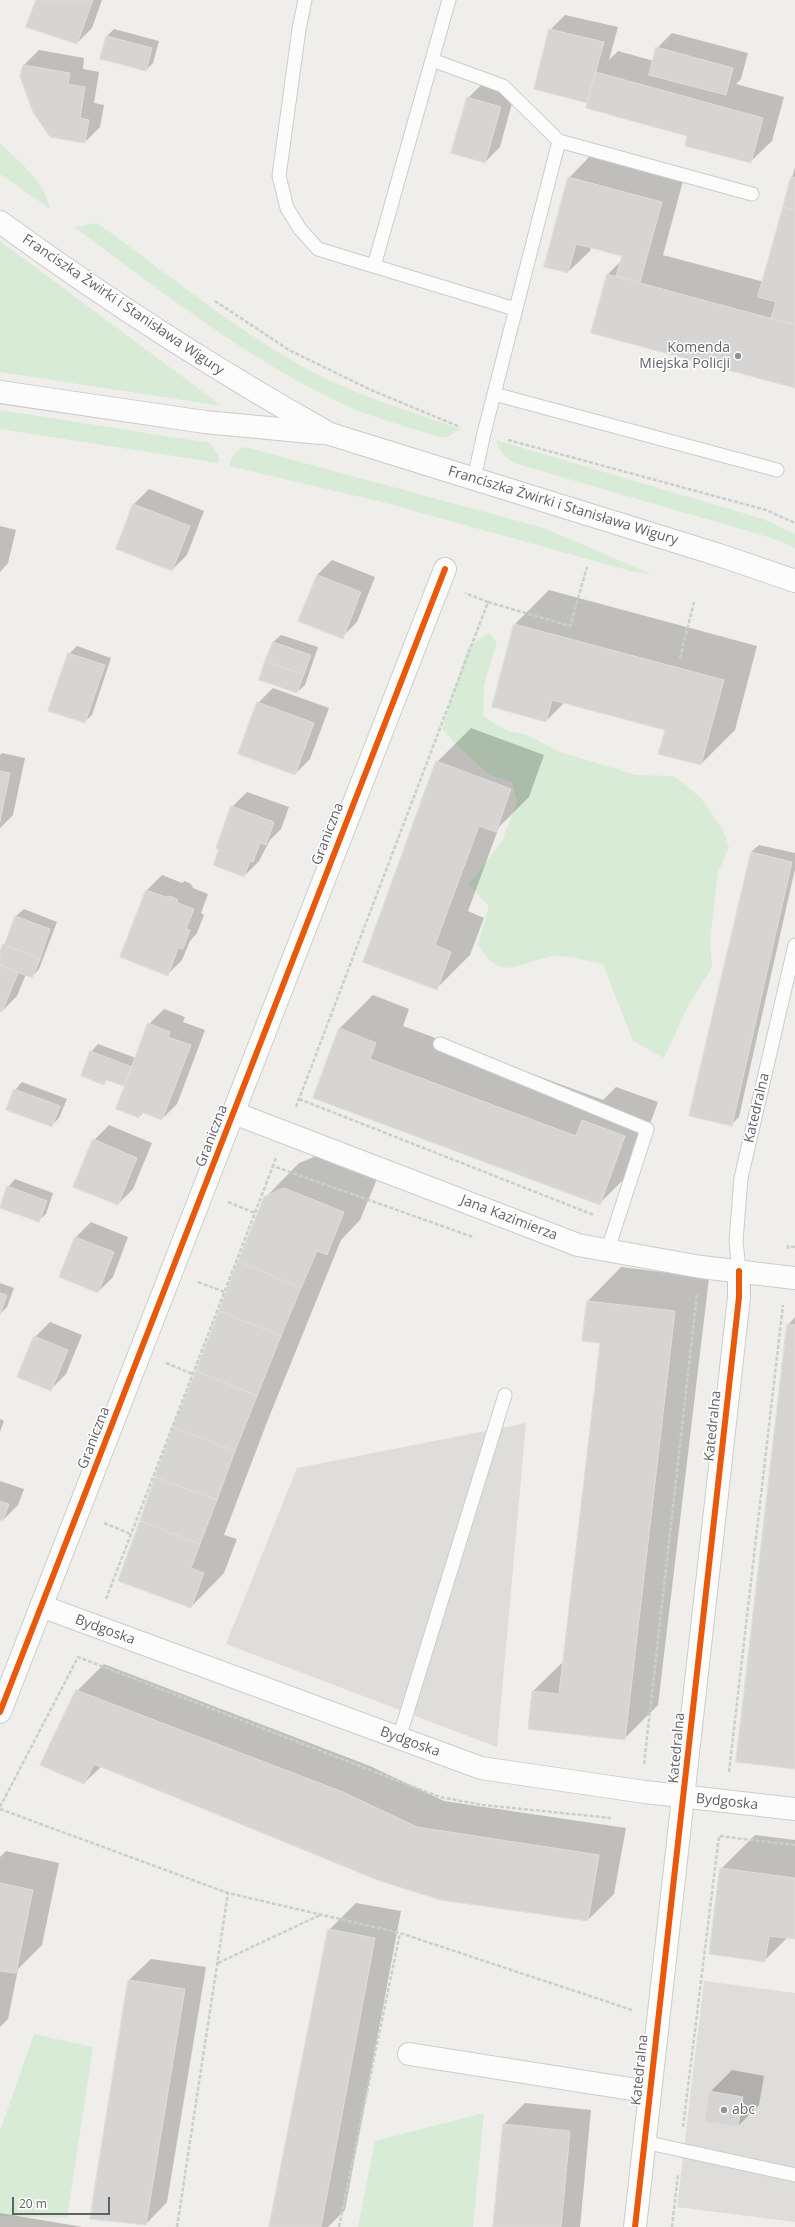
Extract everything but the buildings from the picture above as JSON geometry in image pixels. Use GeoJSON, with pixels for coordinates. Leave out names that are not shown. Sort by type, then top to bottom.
{"type":"FeatureCollection","features":[{"type":"Feature","properties":{"kind":"street","name":"Franciszka Żwirki i Stanisława Wigury"},"geometry":{"type":"LineString","coordinates":[[0,222],[163,335],[330,434]]}},
{"type":"Feature","properties":{"kind":"street","name":"Franciszka Żwirki i Stanisława Wigury"},"geometry":{"type":"LineString","coordinates":[[0,392],[205,422],[330,434],[795,581]]}},
{"type":"Feature","properties":{"kind":"street","name":"Graniczna"},"geometry":{"type":"LineString","coordinates":[[0,1712],[234,1113],[356,793],[445,568]]}},
{"type":"Feature","properties":{"kind":"street","name":"Jana Kazimierza"},"geometry":{"type":"LineString","coordinates":[[234,1113],[578,1245],[608,1249],[701,1267],[795,1278]]}},
{"type":"Feature","properties":{"kind":"street","name":"Katedralna"},"geometry":{"type":"LineString","coordinates":[[635,2227],[684,1797],[697,1656],[714,1528],[738,1305],[739,1271]]}},
{"type":"Feature","properties":{"kind":"street","name":"Bydgoska"},"geometry":{"type":"LineString","coordinates":[[41,1606],[481,1768],[684,1797],[795,1809]]}},
{"type":"Feature","properties":{"kind":"street"},"geometry":{"type":"LineString","coordinates":[[409,2054],[650,2092]]}},
{"type":"Feature","properties":{"kind":"lane"},"geometry":{"type":"LineString","coordinates":[[305,0],[299,29],[279,176],[287,208],[300,230],[318,249],[515,309]]}},
{"type":"Feature","properties":{"kind":"lane"},"geometry":{"type":"LineString","coordinates":[[374,266],[449,0]]}},
{"type":"Feature","properties":{"kind":"lane"},"geometry":{"type":"LineString","coordinates":[[432,60],[504,86],[559,141],[752,194]]}},
{"type":"Feature","properties":{"kind":"lane"},"geometry":{"type":"LineString","coordinates":[[474,479],[515,309],[559,141]]}},
{"type":"Feature","properties":{"kind":"lane"},"geometry":{"type":"LineString","coordinates":[[494,394],[777,470]]}},
{"type":"Feature","properties":{"kind":"lane","name":"Katedralna"},"geometry":{"type":"LineString","coordinates":[[739,1271],[736,1241],[741,1178],[795,945]]}},
{"type":"Feature","properties":{"kind":"lane"},"geometry":{"type":"LineString","coordinates":[[440,1044],[647,1129],[608,1249]]}},
{"type":"Feature","properties":{"kind":"lane"},"geometry":{"type":"LineString","coordinates":[[399,1738],[505,1395]]}},
{"type":"Feature","properties":{"kind":"lane"},"geometry":{"type":"LineString","coordinates":[[644,2142],[795,2174]]}},
{"type":"Feature","properties":{"kind":"path"},"geometry":{"type":"LineString","coordinates":[[460,591],[488,602],[570,626],[587,567]]}},
{"type":"Feature","properties":{"kind":"path"},"geometry":{"type":"LineString","coordinates":[[294,1110],[488,602]]}},
{"type":"Feature","properties":{"kind":"path"},"geometry":{"type":"LineString","coordinates":[[680,658],[694,602]]}},
{"type":"Feature","properties":{"kind":"path"},"geometry":{"type":"LineString","coordinates":[[299,1099],[603,1218],[617,1221]]}},
{"type":"Feature","properties":{"kind":"path"},"geometry":{"type":"LineString","coordinates":[[104,1604],[278,1154]]}},
{"type":"Feature","properties":{"kind":"path"},"geometry":{"type":"LineString","coordinates":[[273,1166],[476,1238]]}},
{"type":"Feature","properties":{"kind":"path"},"geometry":{"type":"LineString","coordinates":[[223,1200],[255,1213]]}},
{"type":"Feature","properties":{"kind":"path"},"geometry":{"type":"LineString","coordinates":[[196,1281],[225,1292]]}},
{"type":"Feature","properties":{"kind":"path"},"geometry":{"type":"LineString","coordinates":[[643,1769],[697,1293],[690,1292]]}},
{"type":"Feature","properties":{"kind":"path"},"geometry":{"type":"LineString","coordinates":[[728,1772],[784,1300]]}},
{"type":"Feature","properties":{"kind":"path"},"geometry":{"type":"LineString","coordinates":[[160,1361],[193,1374]]}},
{"type":"Feature","properties":{"kind":"path"},"geometry":{"type":"LineString","coordinates":[[98,1520],[131,1534]]}},
{"type":"Feature","properties":{"kind":"path"},"geometry":{"type":"LineString","coordinates":[[614,1818],[484,1805],[440,1797],[78,1657],[0,1808],[228,1893],[400,1933],[636,2011]]}},
{"type":"Feature","properties":{"kind":"path"},"geometry":{"type":"LineString","coordinates":[[672,2227],[719,1836],[795,1845]]}},
{"type":"Feature","properties":{"kind":"path"},"geometry":{"type":"LineString","coordinates":[[177,2227],[228,1893]]}},
{"type":"Feature","properties":{"kind":"path"},"geometry":{"type":"LineString","coordinates":[[218,1964],[321,1915]]}},
{"type":"Feature","properties":{"kind":"path"},"geometry":{"type":"LineString","coordinates":[[339,2227],[400,1933]]}},
{"type":"Feature","properties":{"kind":"shaded area"},"geometry":{"type":"Polygon","coordinates":[[[526,1423],[497,1747],[226,1644],[297,1468],[526,1423]]]}},
{"type":"Feature","properties":{"kind":"shaded area"},"geometry":{"type":"Polygon","coordinates":[[[704,1981],[795,1993],[795,2222],[677,2207],[704,1981]]]}},
{"type":"Feature","properties":{"kind":"green space"},"geometry":{"type":"Polygon","coordinates":[[[0,143],[37,181],[43,190],[50,209],[0,174],[0,143]]]}},
{"type":"Feature","properties":{"kind":"green space"},"geometry":{"type":"Polygon","coordinates":[[[97,223],[222,315],[300,365],[339,385],[359,393],[460,429],[447,437],[439,437],[355,409],[294,379],[229,339],[197,317],[74,227],[97,223]]]}},
{"type":"Feature","properties":{"kind":"green space"},"geometry":{"type":"Polygon","coordinates":[[[0,241],[222,406],[0,372],[0,241]]]}},
{"type":"Feature","properties":{"kind":"green space"},"geometry":{"type":"Polygon","coordinates":[[[0,410],[210,443],[218,456],[219,463],[0,429],[0,410]]]}},
{"type":"Feature","properties":{"kind":"green space"},"geometry":{"type":"Polygon","coordinates":[[[496,440],[763,519],[795,534],[795,548],[775,539],[517,464],[509,460],[504,455],[496,440]]]}},
{"type":"Feature","properties":{"kind":"green space"},"geometry":{"type":"Polygon","coordinates":[[[245,447],[544,528],[653,575],[631,571],[382,502],[229,466],[234,454],[245,447]]]}},
{"type":"Feature","properties":{"kind":"green space"},"geometry":{"type":"Polygon","coordinates":[[[489,633],[497,642],[484,685],[483,716],[507,731],[528,735],[557,751],[636,775],[674,776],[701,798],[723,830],[729,847],[718,872],[710,941],[712,967],[687,1008],[664,1058],[633,1041],[603,964],[555,956],[522,965],[504,967],[495,964],[478,944],[489,906],[469,885],[502,841],[517,802],[512,782],[490,775],[463,751],[442,729],[468,647],[489,633]]]}},
{"type":"Feature","properties":{"kind":"green space"},"geometry":{"type":"Polygon","coordinates":[[[34,2034],[93,2047],[67,2218],[0,2216],[0,2131],[34,2034]]]}},
{"type":"Feature","properties":{"kind":"green space"},"geometry":{"type":"Polygon","coordinates":[[[484,2113],[473,2227],[358,2227],[375,2141],[484,2113]]]}},
{"type":"Feature","properties":{"kind":"cycle path"},"geometry":{"type":"LineString","coordinates":[[0,1712],[445,569]]}},
{"type":"Feature","properties":{"kind":"cycle path"},"geometry":{"type":"LineString","coordinates":[[635,2227],[739,1297],[739,1271]]}},
{"type":"Feature","properties":{"kind":"place","name":"Komenda Miejska Policji"},"geometry":{"type":"Point","coordinates":[738,356]}},
{"type":"Feature","properties":{"kind":"place","name":"abc"},"geometry":{"type":"Point","coordinates":[724,2110]}}]}
